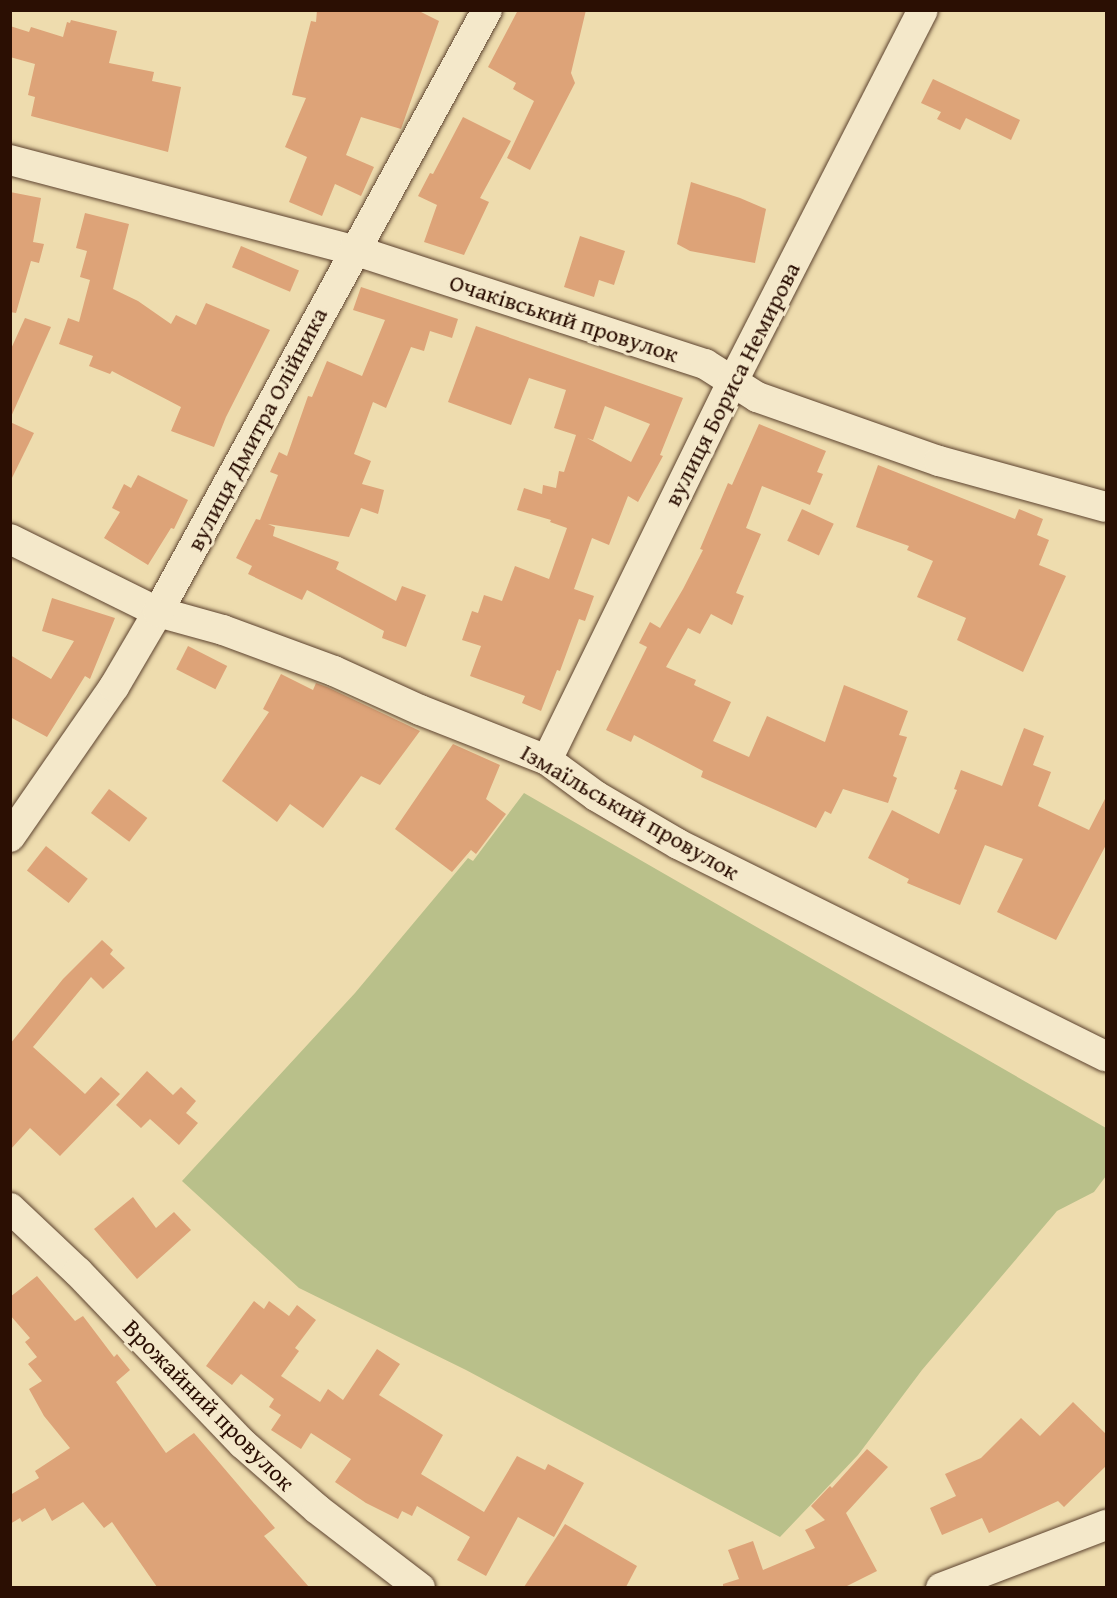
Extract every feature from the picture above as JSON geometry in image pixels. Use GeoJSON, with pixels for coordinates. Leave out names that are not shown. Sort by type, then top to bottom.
{"type":"FeatureCollection","features":[{"type":"Feature","properties":{"kind":"street","name":"вулиця Дмитра Олійника"},"geometry":{"type":"LineString","coordinates":[[10,837],[114,687],[158,612],[487,10]]}},
{"type":"Feature","properties":{"kind":"street","name":"вулиця Бориса Немирова"},"geometry":{"type":"LineString","coordinates":[[547,760],[732,383],[923,10]]}},
{"type":"Feature","properties":{"kind":"street","name":"Очаківський провулок"},"geometry":{"type":"LineString","coordinates":[[10,160],[354,250],[705,364],[757,397],[939,461],[1107,507]]}},
{"type":"Feature","properties":{"kind":"street","name":"Ізмаїльський провулок"},"geometry":{"type":"LineString","coordinates":[[10,539],[158,612],[223,630],[334,671],[420,711],[547,760],[596,796],[678,844],[1107,1056]]}},
{"type":"Feature","properties":{"kind":"street","name":"Врожайний провулок"},"geometry":{"type":"LineString","coordinates":[[10,1208],[78,1272],[243,1444],[317,1509],[420,1587]]}},
{"type":"Feature","properties":{"kind":"street"},"geometry":{"type":"LineString","coordinates":[[941,1587],[1107,1525]]}},
{"type":"Feature","properties":{"kind":"green space"},"geometry":{"type":"Polygon","coordinates":[[[524,793],[1106,1128],[1106,1176],[1094,1192],[1057,1211],[922,1370],[858,1455],[780,1537],[466,1370],[299,1288],[182,1181],[355,993],[468,858],[473,861],[524,793]]]}},
{"type":"Feature","properties":{"kind":"building"},"geometry":{"type":"Polygon","coordinates":[[[317,10],[417,10],[439,21],[401,129],[361,117],[346,155],[374,167],[361,196],[335,184],[322,216],[289,202],[307,157],[285,147],[306,98],[292,95],[311,21],[316,22],[317,10]]]}},
{"type":"Feature","properties":{"kind":"building"},"geometry":{"type":"Polygon","coordinates":[[[518,10],[586,10],[571,73],[575,83],[530,170],[507,158],[534,101],[513,89],[516,83],[488,67],[518,10]]]}},
{"type":"Feature","properties":{"kind":"building"},"geometry":{"type":"Polygon","coordinates":[[[71,20],[117,31],[109,63],[154,72],[152,81],[181,87],[168,152],[31,116],[35,97],[28,95],[35,64],[10,57],[10,26],[29,32],[31,27],[63,37],[67,22],[70,23],[71,20]]]}},
{"type":"Feature","properties":{"kind":"building"},"geometry":{"type":"Polygon","coordinates":[[[933,79],[1020,120],[1011,140],[966,118],[960,130],[937,119],[941,112],[921,103],[933,79]]]}},
{"type":"Feature","properties":{"kind":"building"},"geometry":{"type":"Polygon","coordinates":[[[463,117],[511,141],[480,198],[489,202],[464,255],[424,242],[437,205],[418,196],[430,173],[433,174],[463,117]]]}},
{"type":"Feature","properties":{"kind":"building"},"geometry":{"type":"Polygon","coordinates":[[[691,182],[766,209],[755,263],[690,251],[677,244],[691,182]]]}},
{"type":"Feature","properties":{"kind":"building"},"geometry":{"type":"Polygon","coordinates":[[[10,192],[41,198],[33,242],[44,244],[39,263],[31,261],[16,313],[10,312],[10,192]]]}},
{"type":"Feature","properties":{"kind":"building"},"geometry":{"type":"Polygon","coordinates":[[[85,213],[129,224],[113,289],[138,301],[171,324],[176,315],[196,325],[206,303],[270,330],[226,417],[214,447],[171,431],[181,407],[112,371],[110,374],[89,366],[93,356],[59,344],[68,318],[79,322],[90,280],[80,277],[87,251],[76,248],[85,213]]]}},
{"type":"Feature","properties":{"kind":"building"},"geometry":{"type":"Polygon","coordinates":[[[580,236],[625,251],[614,285],[599,280],[594,297],[564,287],[580,236]]]}},
{"type":"Feature","properties":{"kind":"building"},"geometry":{"type":"Polygon","coordinates":[[[241,246],[299,271],[290,292],[232,267],[241,246]]]}},
{"type":"Feature","properties":{"kind":"building"},"geometry":{"type":"Polygon","coordinates":[[[361,287],[458,319],[452,338],[430,331],[424,351],[411,347],[386,408],[373,402],[354,454],[371,461],[362,484],[384,490],[378,514],[361,508],[349,537],[268,524],[275,527],[273,536],[339,562],[336,569],[396,601],[402,586],[426,595],[406,647],[382,638],[384,631],[307,590],[302,600],[248,574],[252,566],[236,558],[256,519],[260,520],[278,475],[270,472],[279,452],[287,456],[308,396],[312,397],[327,361],[362,376],[385,320],[353,310],[361,287]]]}},
{"type":"Feature","properties":{"kind":"building"},"geometry":{"type":"Polygon","coordinates":[[[25,318],[51,327],[10,419],[10,351],[25,318]]]}},
{"type":"Feature","properties":{"kind":"building"},"geometry":{"type":"Polygon","coordinates":[[[476,326],[683,398],[660,455],[663,456],[638,502],[628,496],[609,545],[592,538],[574,589],[594,596],[585,621],[579,619],[560,671],[557,670],[541,711],[522,703],[525,696],[470,676],[481,646],[462,640],[472,611],[478,613],[484,595],[502,601],[515,566],[549,579],[567,528],[550,522],[551,520],[517,510],[524,488],[542,494],[543,485],[556,488],[559,471],[564,472],[576,435],[554,428],[566,390],[529,378],[511,425],[448,402],[476,326]],[[605,406],[593,440],[587,438],[631,462],[650,424],[605,406]]]}},
{"type":"Feature","properties":{"kind":"building"},"geometry":{"type":"Polygon","coordinates":[[[10,422],[34,433],[10,482],[10,422]]]}},
{"type":"Feature","properties":{"kind":"building"},"geometry":{"type":"Polygon","coordinates":[[[759,424],[826,451],[817,472],[823,474],[810,505],[762,486],[746,528],[761,534],[736,593],[744,596],[732,625],[711,614],[700,634],[688,628],[666,667],[696,680],[694,685],[731,702],[713,741],[749,757],[767,716],[825,742],[844,685],[908,711],[899,735],[907,737],[893,776],[897,778],[888,803],[843,789],[831,814],[825,811],[816,828],[701,777],[703,771],[634,735],[631,742],[606,730],[647,647],[639,643],[650,622],[660,628],[683,589],[703,550],[700,549],[728,483],[732,485],[759,424]]]}},
{"type":"Feature","properties":{"kind":"building"},"geometry":{"type":"Polygon","coordinates":[[[878,465],[1015,519],[1019,509],[1043,519],[1037,535],[1049,540],[1039,565],[1066,576],[1023,672],[957,640],[966,618],[917,597],[933,561],[907,550],[909,546],[856,527],[878,465]]]}},
{"type":"Feature","properties":{"kind":"building"},"geometry":{"type":"Polygon","coordinates":[[[138,475],[188,500],[174,529],[171,528],[148,565],[104,538],[120,512],[112,508],[124,484],[131,488],[138,475]]]}},
{"type":"Feature","properties":{"kind":"building"},"geometry":{"type":"Polygon","coordinates":[[[802,509],[834,524],[819,556],[787,541],[802,509]]]}},
{"type":"Feature","properties":{"kind":"building"},"geometry":{"type":"Polygon","coordinates":[[[52,598],[115,618],[90,679],[85,676],[47,737],[10,717],[10,655],[51,679],[74,641],[42,631],[52,598]]]}},
{"type":"Feature","properties":{"kind":"building"},"geometry":{"type":"Polygon","coordinates":[[[188,646],[227,666],[215,689],[176,669],[188,646]]]}},
{"type":"Feature","properties":{"kind":"building"},"geometry":{"type":"Polygon","coordinates":[[[281,674],[313,690],[316,683],[327,687],[420,731],[380,785],[361,776],[323,828],[290,804],[277,822],[222,781],[269,712],[263,709],[281,674]]]}},
{"type":"Feature","properties":{"kind":"building"},"geometry":{"type":"Polygon","coordinates":[[[1024,728],[1044,736],[1033,765],[1051,772],[1038,806],[1089,830],[1107,795],[1107,843],[1056,940],[997,912],[1023,859],[985,845],[960,905],[907,883],[909,879],[868,858],[892,810],[939,834],[957,790],[954,789],[961,770],[1002,786],[1024,728]]]}},
{"type":"Feature","properties":{"kind":"building"},"geometry":{"type":"Polygon","coordinates":[[[453,744],[500,765],[486,799],[506,814],[476,854],[471,850],[452,872],[395,829],[453,744]]]}},
{"type":"Feature","properties":{"kind":"building"},"geometry":{"type":"Polygon","coordinates":[[[109,789],[147,818],[129,842],[91,813],[109,789]]]}},
{"type":"Feature","properties":{"kind":"building"},"geometry":{"type":"Polygon","coordinates":[[[46,846],[88,879],[69,903],[27,870],[46,846]]]}},
{"type":"Feature","properties":{"kind":"building"},"geometry":{"type":"Polygon","coordinates":[[[102,940],[113,950],[110,954],[125,968],[103,989],[91,977],[33,1047],[85,1094],[101,1077],[120,1094],[60,1156],[30,1128],[10,1150],[10,1044],[63,979],[102,940]]]}},
{"type":"Feature","properties":{"kind":"building"},"geometry":{"type":"Polygon","coordinates":[[[147,1071],[173,1095],[181,1087],[196,1101],[186,1113],[198,1123],[179,1145],[150,1119],[141,1128],[116,1105],[147,1071]]]}},
{"type":"Feature","properties":{"kind":"building"},"geometry":{"type":"Polygon","coordinates":[[[133,1197],[156,1228],[174,1212],[191,1230],[137,1279],[94,1229],[133,1197]]]}},
{"type":"Feature","properties":{"kind":"building"},"geometry":{"type":"Polygon","coordinates":[[[37,1276],[75,1321],[83,1316],[114,1357],[117,1354],[130,1370],[116,1382],[166,1453],[194,1433],[275,1528],[264,1536],[309,1587],[157,1587],[112,1522],[104,1528],[83,1502],[52,1521],[45,1508],[22,1522],[20,1518],[10,1524],[10,1495],[39,1478],[35,1471],[70,1448],[44,1416],[29,1389],[42,1381],[28,1364],[37,1357],[25,1342],[30,1338],[10,1315],[10,1297],[37,1276]]]}},
{"type":"Feature","properties":{"kind":"building"},"geometry":{"type":"Polygon","coordinates":[[[254,1301],[264,1309],[269,1301],[289,1316],[297,1305],[316,1320],[295,1348],[299,1351],[281,1376],[320,1402],[328,1389],[343,1400],[377,1349],[400,1364],[379,1395],[443,1435],[421,1474],[484,1512],[517,1456],[545,1470],[548,1464],[584,1483],[554,1537],[518,1517],[486,1576],[457,1560],[470,1537],[417,1506],[412,1516],[402,1511],[398,1519],[366,1503],[335,1482],[351,1459],[311,1433],[301,1449],[271,1430],[281,1415],[269,1407],[274,1399],[241,1374],[232,1385],[206,1366],[254,1301]]]}},
{"type":"Feature","properties":{"kind":"building"},"geometry":{"type":"Polygon","coordinates":[[[1073,1402],[1107,1435],[1107,1465],[1064,1507],[1058,1501],[989,1533],[982,1518],[942,1535],[930,1508],[956,1496],[945,1474],[981,1458],[1021,1418],[1040,1436],[1073,1402]]]}},
{"type":"Feature","properties":{"kind":"building"},"geometry":{"type":"Polygon","coordinates":[[[867,1449],[888,1467],[846,1513],[877,1571],[845,1587],[723,1587],[723,1584],[739,1579],[728,1550],[753,1541],[763,1570],[815,1548],[805,1530],[825,1520],[811,1506],[830,1486],[832,1488],[867,1449]]]}},
{"type":"Feature","properties":{"kind":"building"},"geometry":{"type":"Polygon","coordinates":[[[565,1524],[637,1566],[626,1587],[524,1587],[565,1524]]]}}]}
